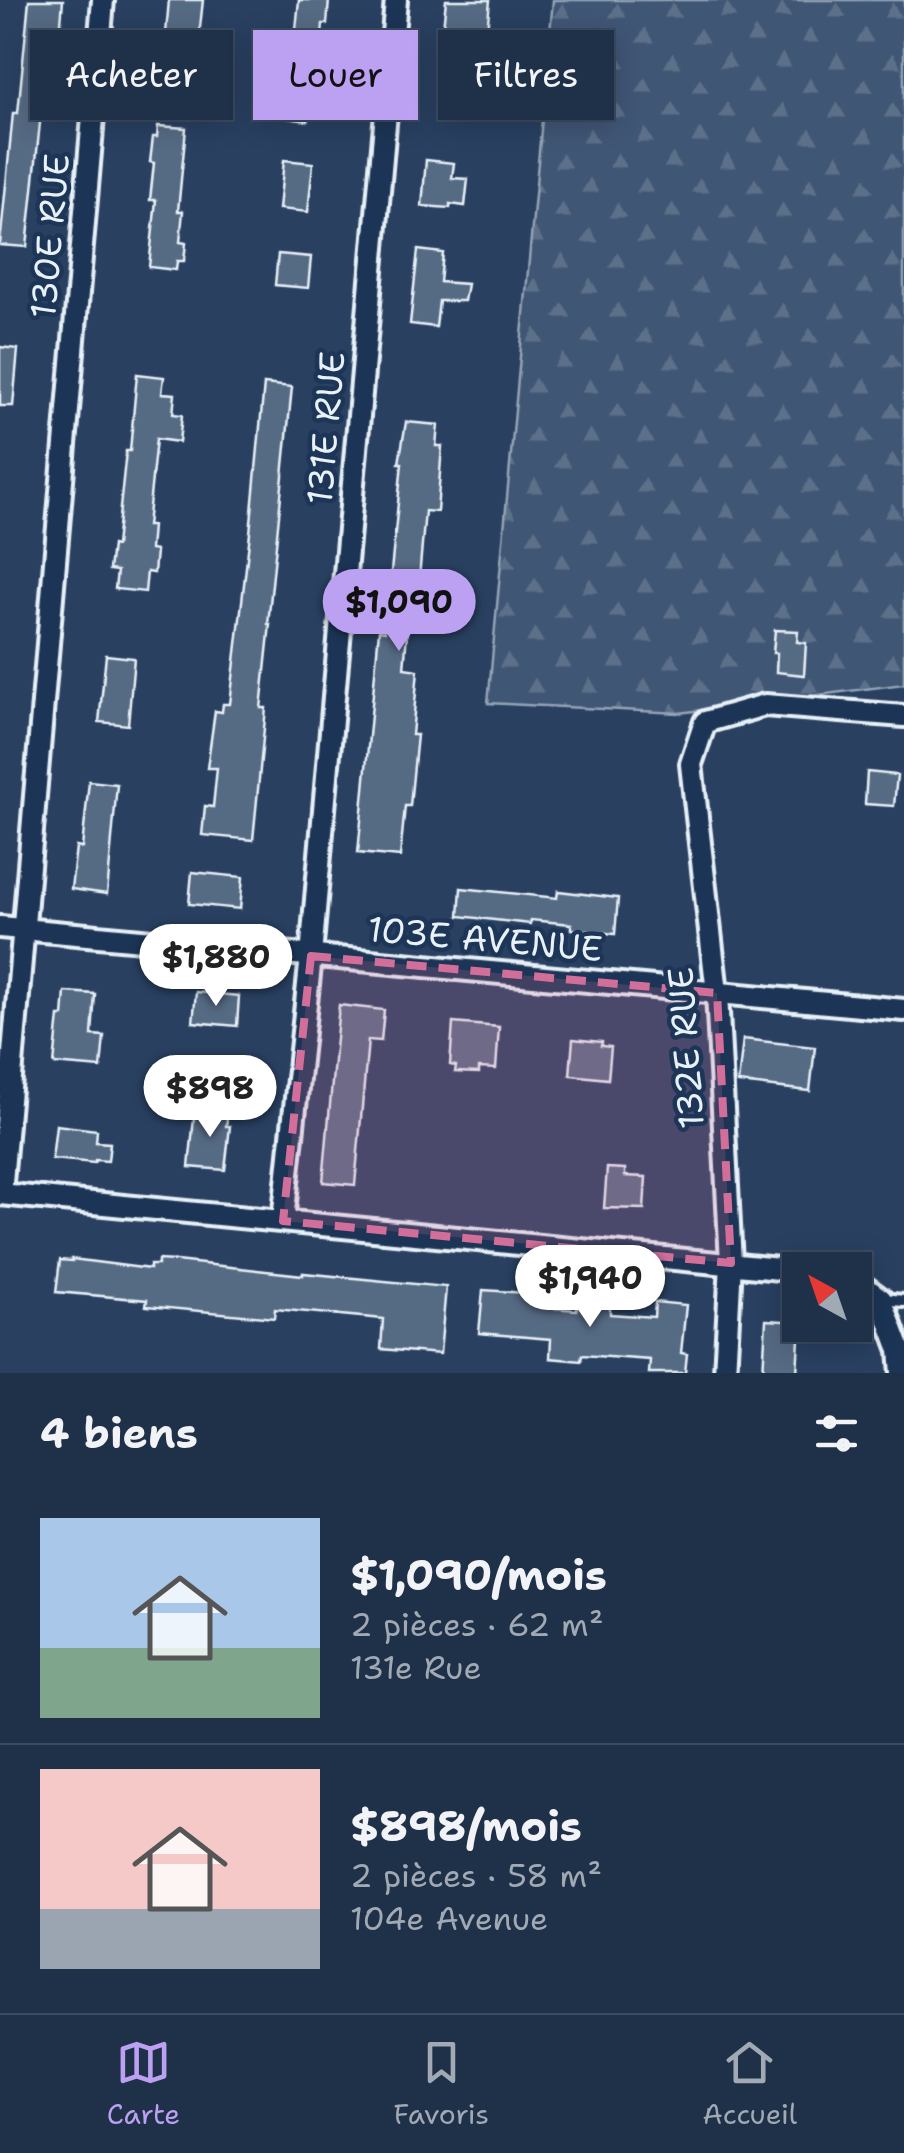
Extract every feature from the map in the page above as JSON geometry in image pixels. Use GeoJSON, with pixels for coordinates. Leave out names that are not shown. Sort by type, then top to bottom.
{"type":"FeatureCollection","features":[{"type":"Feature","properties":{"kind":"street","name":"130E RUE"},"geometry":{"type":"LineString","coordinates":[[1,1194],[102,0]]}},
{"type":"Feature","properties":{"kind":"street","name":"131E RUE"},"geometry":{"type":"LineString","coordinates":[[283,1220],[311,956],[396,0]]}},
{"type":"Feature","properties":{"kind":"street","name":"132E RUE"},"geometry":{"type":"LineString","coordinates":[[725,1373],[732,1263],[717,993],[691,764],[705,722],[765,705],[904,716]]}},
{"type":"Feature","properties":{"kind":"street","name":"103E AVENUE"},"geometry":{"type":"LineString","coordinates":[[0,927],[904,1010]]}},
{"type":"Feature","properties":{"kind":"street"},"geometry":{"type":"LineString","coordinates":[[1,1194],[782,1269]]}},
{"type":"Feature","properties":{"kind":"street"},"geometry":{"type":"LineString","coordinates":[[872,1292],[882,1299],[900,1350],[902,1373]]}},
{"type":"Feature","properties":{"kind":"lane"},"geometry":{"type":"LineString","coordinates":[[882,1299],[904,1300]]}},
{"type":"Feature","properties":{"kind":"highlighted area"},"geometry":{"type":"Polygon","coordinates":[[[311,956],[717,993],[731,1263],[283,1221],[311,956]]]}},
{"type":"Feature","properties":{"kind":"green space"},"geometry":{"type":"Polygon","coordinates":[[[553,0],[904,0],[904,684],[679,713],[488,703],[542,120],[614,120],[614,30],[550,30],[553,0]]]}},
{"type":"Feature","properties":{"kind":"building"},"geometry":{"type":"Polygon","coordinates":[[[29,0],[63,0],[60,30],[30,30],[30,120],[40,120],[27,247],[0,245],[13,113],[18,113],[29,0]]]}},
{"type":"Feature","properties":{"kind":"building"},"geometry":{"type":"Polygon","coordinates":[[[169,0],[203,0],[200,30],[166,30],[169,0]]]}},
{"type":"Feature","properties":{"kind":"building"},"geometry":{"type":"Polygon","coordinates":[[[299,0],[329,0],[327,24],[323,24],[323,30],[296,30],[299,0]]]}},
{"type":"Feature","properties":{"kind":"building"},"geometry":{"type":"Polygon","coordinates":[[[446,0],[490,0],[487,30],[443,28],[446,0]]]}},
{"type":"Feature","properties":{"kind":"building"},"geometry":{"type":"Polygon","coordinates":[[[158,126],[186,128],[178,211],[183,211],[180,242],[186,243],[184,261],[177,261],[176,270],[149,267],[156,200],[150,200],[154,163],[150,162],[158,126]]]}},
{"type":"Feature","properties":{"kind":"building"},"geometry":{"type":"Polygon","coordinates":[[[284,160],[313,163],[308,212],[279,209],[284,160]]]}},
{"type":"Feature","properties":{"kind":"building"},"geometry":{"type":"Polygon","coordinates":[[[426,160],[454,163],[452,178],[468,179],[465,206],[422,206],[426,160]]]}},
{"type":"Feature","properties":{"kind":"building"},"geometry":{"type":"Polygon","coordinates":[[[418,250],[443,253],[440,282],[467,284],[464,301],[439,301],[436,327],[410,324],[418,250]]]}},
{"type":"Feature","properties":{"kind":"building"},"geometry":{"type":"Polygon","coordinates":[[[278,254],[311,257],[308,288],[275,285],[278,254]]]}},
{"type":"Feature","properties":{"kind":"building"},"geometry":{"type":"Polygon","coordinates":[[[0,347],[18,349],[13,406],[0,406],[0,347]]]}},
{"type":"Feature","properties":{"kind":"building"},"geometry":{"type":"Polygon","coordinates":[[[137,374],[164,377],[162,393],[175,394],[173,414],[182,415],[179,442],[156,439],[147,526],[152,526],[150,550],[156,551],[154,573],[147,572],[145,592],[115,589],[117,571],[109,570],[112,545],[116,546],[126,451],[130,451],[137,374]]]}},
{"type":"Feature","properties":{"kind":"building"},"geometry":{"type":"Polygon","coordinates":[[[264,384],[292,387],[268,624],[261,708],[266,708],[253,840],[202,835],[205,806],[213,807],[217,768],[207,768],[215,711],[222,712],[223,704],[230,704],[264,384]]]}},
{"type":"Feature","properties":{"kind":"building"},"geometry":{"type":"Polygon","coordinates":[[[406,422],[438,425],[436,446],[442,446],[437,512],[425,511],[417,601],[410,600],[404,668],[418,670],[412,735],[417,735],[400,857],[358,853],[379,630],[385,631],[406,422]]]}},
{"type":"Feature","properties":{"kind":"building"},"geometry":{"type":"Polygon","coordinates":[[[775,630],[798,631],[797,642],[806,643],[804,675],[776,672],[775,630]]]}},
{"type":"Feature","properties":{"kind":"building"},"geometry":{"type":"Polygon","coordinates":[[[106,655],[134,658],[128,725],[99,722],[106,655]]]}},
{"type":"Feature","properties":{"kind":"building"},"geometry":{"type":"Polygon","coordinates":[[[867,772],[897,775],[894,806],[865,804],[867,772]]]}},
{"type":"Feature","properties":{"kind":"building"},"geometry":{"type":"Polygon","coordinates":[[[89,781],[117,784],[107,894],[71,889],[76,847],[82,848],[89,781]]]}},
{"type":"Feature","properties":{"kind":"building"},"geometry":{"type":"Polygon","coordinates":[[[192,872],[243,877],[240,909],[189,904],[192,872]]]}},
{"type":"Feature","properties":{"kind":"building"},"geometry":{"type":"Polygon","coordinates":[[[461,888],[557,898],[558,891],[618,898],[615,934],[571,929],[571,924],[459,916],[461,888]]]}},
{"type":"Feature","properties":{"kind":"building"},"geometry":{"type":"Polygon","coordinates":[[[65,992],[95,994],[92,1035],[104,1036],[101,1068],[54,1064],[65,992]]]}},
{"type":"Feature","properties":{"kind":"building"},"geometry":{"type":"Polygon","coordinates":[[[196,992],[239,996],[237,1026],[193,1022],[196,992]]]}},
{"type":"Feature","properties":{"kind":"building"},"geometry":{"type":"Polygon","coordinates":[[[339,1005],[384,1010],[381,1041],[368,1040],[355,1185],[323,1182],[339,1005]]]}},
{"type":"Feature","properties":{"kind":"building"},"geometry":{"type":"Polygon","coordinates":[[[453,1023],[499,1027],[496,1069],[455,1072],[456,1066],[450,1065],[453,1023]]]}},
{"type":"Feature","properties":{"kind":"building"},"geometry":{"type":"Polygon","coordinates":[[[573,1039],[602,1042],[601,1046],[611,1047],[608,1079],[570,1075],[573,1039]]]}},
{"type":"Feature","properties":{"kind":"building"},"geometry":{"type":"Polygon","coordinates":[[[743,1039],[815,1047],[810,1091],[738,1083],[743,1039]]]}},
{"type":"Feature","properties":{"kind":"building"},"geometry":{"type":"Polygon","coordinates":[[[195,1108],[228,1112],[225,1170],[189,1167],[195,1108]]]}},
{"type":"Feature","properties":{"kind":"building"},"geometry":{"type":"Polygon","coordinates":[[[56,1125],[97,1130],[96,1142],[110,1143],[108,1161],[52,1159],[56,1125]]]}},
{"type":"Feature","properties":{"kind":"building"},"geometry":{"type":"Polygon","coordinates":[[[607,1168],[625,1169],[625,1176],[646,1177],[644,1209],[604,1208],[607,1168]]]}},
{"type":"Feature","properties":{"kind":"building"},"geometry":{"type":"Polygon","coordinates":[[[60,1260],[150,1269],[150,1265],[158,1265],[158,1260],[176,1261],[446,1287],[440,1354],[381,1349],[383,1319],[275,1309],[274,1318],[146,1306],[147,1300],[56,1292],[60,1260]]]}},
{"type":"Feature","properties":{"kind":"building"},"geometry":{"type":"Polygon","coordinates":[[[483,1290],[541,1294],[540,1307],[577,1310],[577,1304],[610,1306],[610,1314],[654,1317],[655,1302],[686,1305],[681,1353],[687,1354],[685,1373],[649,1373],[650,1360],[582,1355],[581,1361],[550,1358],[551,1339],[479,1333],[483,1290]]]}},
{"type":"Feature","properties":{"kind":"building"},"geometry":{"type":"Polygon","coordinates":[[[766,1320],[782,1321],[782,1342],[799,1342],[797,1373],[763,1373],[766,1320]]]}}]}
